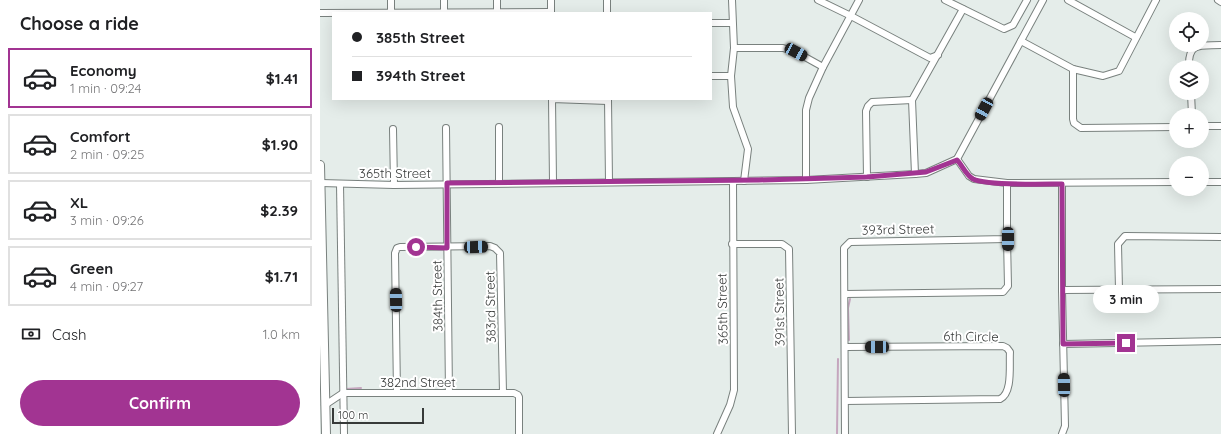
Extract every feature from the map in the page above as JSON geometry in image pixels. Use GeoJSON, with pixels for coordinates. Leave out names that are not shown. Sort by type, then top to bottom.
{"type":"FeatureCollection","features":[{"type":"Feature","properties":{"kind":"street"},"geometry":{"type":"LineString","coordinates":[[391,0],[391,12]]}},
{"type":"Feature","properties":{"kind":"street"},"geometry":{"type":"LineString","coordinates":[[444,0],[444,12]]}},
{"type":"Feature","properties":{"kind":"street"},"geometry":{"type":"LineString","coordinates":[[497,0],[497,12]]}},
{"type":"Feature","properties":{"kind":"street"},"geometry":{"type":"LineString","coordinates":[[551,0],[551,12]]}},
{"type":"Feature","properties":{"kind":"street"},"geometry":{"type":"LineString","coordinates":[[607,0],[607,12]]}},
{"type":"Feature","properties":{"kind":"street"},"geometry":{"type":"LineString","coordinates":[[732,0],[734,48],[731,76],[733,107],[748,149],[744,180]]}},
{"type":"Feature","properties":{"kind":"street"},"geometry":{"type":"LineString","coordinates":[[818,0],[930,58],[938,55]]}},
{"type":"Feature","properties":{"kind":"street"},"geometry":{"type":"LineString","coordinates":[[806,180],[806,110],[809,98],[823,67],[859,0]]}},
{"type":"Feature","properties":{"kind":"street"},"geometry":{"type":"LineString","coordinates":[[945,0],[1004,29],[1013,25],[1027,0]]}},
{"type":"Feature","properties":{"kind":"street"},"geometry":{"type":"LineString","coordinates":[[1043,0],[957,160],[969,176],[974,179],[1007,183],[1062,184],[1169,182]]}},
{"type":"Feature","properties":{"kind":"street"},"geometry":{"type":"LineString","coordinates":[[1068,0],[1135,37]]}},
{"type":"Feature","properties":{"kind":"street"},"geometry":{"type":"LineString","coordinates":[[1021,41],[1073,69],[1104,76],[1119,71],[1135,37],[1156,0]]}},
{"type":"Feature","properties":{"kind":"street"},"geometry":{"type":"LineString","coordinates":[[915,174],[912,100],[963,9]]}},
{"type":"Feature","properties":{"kind":"street"},"geometry":{"type":"LineString","coordinates":[[320,13],[332,13]]}},
{"type":"Feature","properties":{"kind":"street"},"geometry":{"type":"LineString","coordinates":[[712,23],[732,23]]}},
{"type":"Feature","properties":{"kind":"street"},"geometry":{"type":"LineString","coordinates":[[1189,60],[1189,56],[1193,48],[1198,46],[1221,45]]}},
{"type":"Feature","properties":{"kind":"street"},"geometry":{"type":"LineString","coordinates":[[734,48],[783,48],[796,52],[823,67]]}},
{"type":"Feature","properties":{"kind":"street"},"geometry":{"type":"LineString","coordinates":[[1073,69],[1073,119],[1074,122],[1081,128],[1169,127]]}},
{"type":"Feature","properties":{"kind":"street"},"geometry":{"type":"LineString","coordinates":[[712,76],[731,76]]}},
{"type":"Feature","properties":{"kind":"street"},"geometry":{"type":"LineString","coordinates":[[552,100],[553,182]]}},
{"type":"Feature","properties":{"kind":"street"},"geometry":{"type":"LineString","coordinates":[[608,100],[609,182]]}},
{"type":"Feature","properties":{"kind":"street"},"geometry":{"type":"LineString","coordinates":[[867,177],[866,111],[868,106],[872,102],[912,100]]}},
{"type":"Feature","properties":{"kind":"street"},"geometry":{"type":"LineString","coordinates":[[499,126],[499,183]]}},
{"type":"Feature","properties":{"kind":"street"},"geometry":{"type":"LineString","coordinates":[[1209,126],[1221,126]]}},
{"type":"Feature","properties":{"kind":"street","name":"384th Street"},"geometry":{"type":"LineString","coordinates":[[446,128],[449,393]]}},
{"type":"Feature","properties":{"kind":"street"},"geometry":{"type":"LineString","coordinates":[[393,129],[394,185]]}},
{"type":"Feature","properties":{"kind":"street","name":"365th Street"},"geometry":{"type":"LineString","coordinates":[[320,183],[394,185],[447,183],[806,180],[915,174],[926,172],[957,160]]}},
{"type":"Feature","properties":{"kind":"street"},"geometry":{"type":"LineString","coordinates":[[320,165],[326,434]]}},
{"type":"Feature","properties":{"kind":"street","name":"365th Street"},"geometry":{"type":"LineString","coordinates":[[720,433],[734,390],[732,244],[733,181]]}},
{"type":"Feature","properties":{"kind":"street"},"geometry":{"type":"LineString","coordinates":[[1209,182],[1221,182]]}},
{"type":"Feature","properties":{"kind":"street"},"geometry":{"type":"LineString","coordinates":[[845,294],[1003,292],[1008,286],[1007,183]]}},
{"type":"Feature","properties":{"kind":"street"},"geometry":{"type":"LineString","coordinates":[[340,184],[344,434]]}},
{"type":"Feature","properties":{"kind":"street"},"geometry":{"type":"LineString","coordinates":[[1062,184],[1062,290],[1065,426],[1062,434]]}},
{"type":"Feature","properties":{"kind":"street"},"geometry":{"type":"LineString","coordinates":[[1119,290],[1118,244],[1125,236],[1221,238]]}},
{"type":"Feature","properties":{"kind":"street","name":"393rd Street"},"geometry":{"type":"LineString","coordinates":[[845,434],[844,248],[847,244],[852,241],[1008,239]]}},
{"type":"Feature","properties":{"kind":"street","name":"391st Street"},"geometry":{"type":"LineString","coordinates":[[732,244],[782,244],[789,249],[792,434]]}},
{"type":"Feature","properties":{"kind":"street","name":"383rd Street"},"geometry":{"type":"LineString","coordinates":[[447,248],[490,246],[495,248],[500,253],[503,392]]}},
{"type":"Feature","properties":{"kind":"street"},"geometry":{"type":"LineString","coordinates":[[396,393],[396,250],[400,247],[447,248]]}},
{"type":"Feature","properties":{"kind":"street"},"geometry":{"type":"LineString","coordinates":[[1062,290],[1221,289]]}},
{"type":"Feature","properties":{"kind":"street"},"geometry":{"type":"LineString","coordinates":[[1063,344],[1221,341]]}},
{"type":"Feature","properties":{"kind":"street","name":"6th Circle"},"geometry":{"type":"LineString","coordinates":[[845,347],[1003,346],[1010,352],[1008,390],[1005,396],[1000,399],[845,400]]}},
{"type":"Feature","properties":{"kind":"street"},"geometry":{"type":"LineString","coordinates":[[325,405],[343,393]]}},
{"type":"Feature","properties":{"kind":"street","name":"382nd Street"},"geometry":{"type":"LineString","coordinates":[[343,393],[514,393],[519,397],[519,434]]}},
{"type":"Feature","properties":{"kind":"waterway"},"geometry":{"type":"LineString","coordinates":[[849,340],[848,308],[850,299]]}},
{"type":"Feature","properties":{"kind":"waterway"},"geometry":{"type":"LineString","coordinates":[[837,434],[838,359]]}},
{"type":"Feature","properties":{"kind":"waterway"},"geometry":{"type":"LineString","coordinates":[[346,389],[361,388]]}},
{"type":"Feature","properties":{"kind":"route"},"geometry":{"type":"LineString","coordinates":[[416,247],[447,248],[447,183],[806,180],[915,174],[926,172],[957,160],[971,178],[981,181],[1062,184],[1063,344],[1126,343]]}}]}
